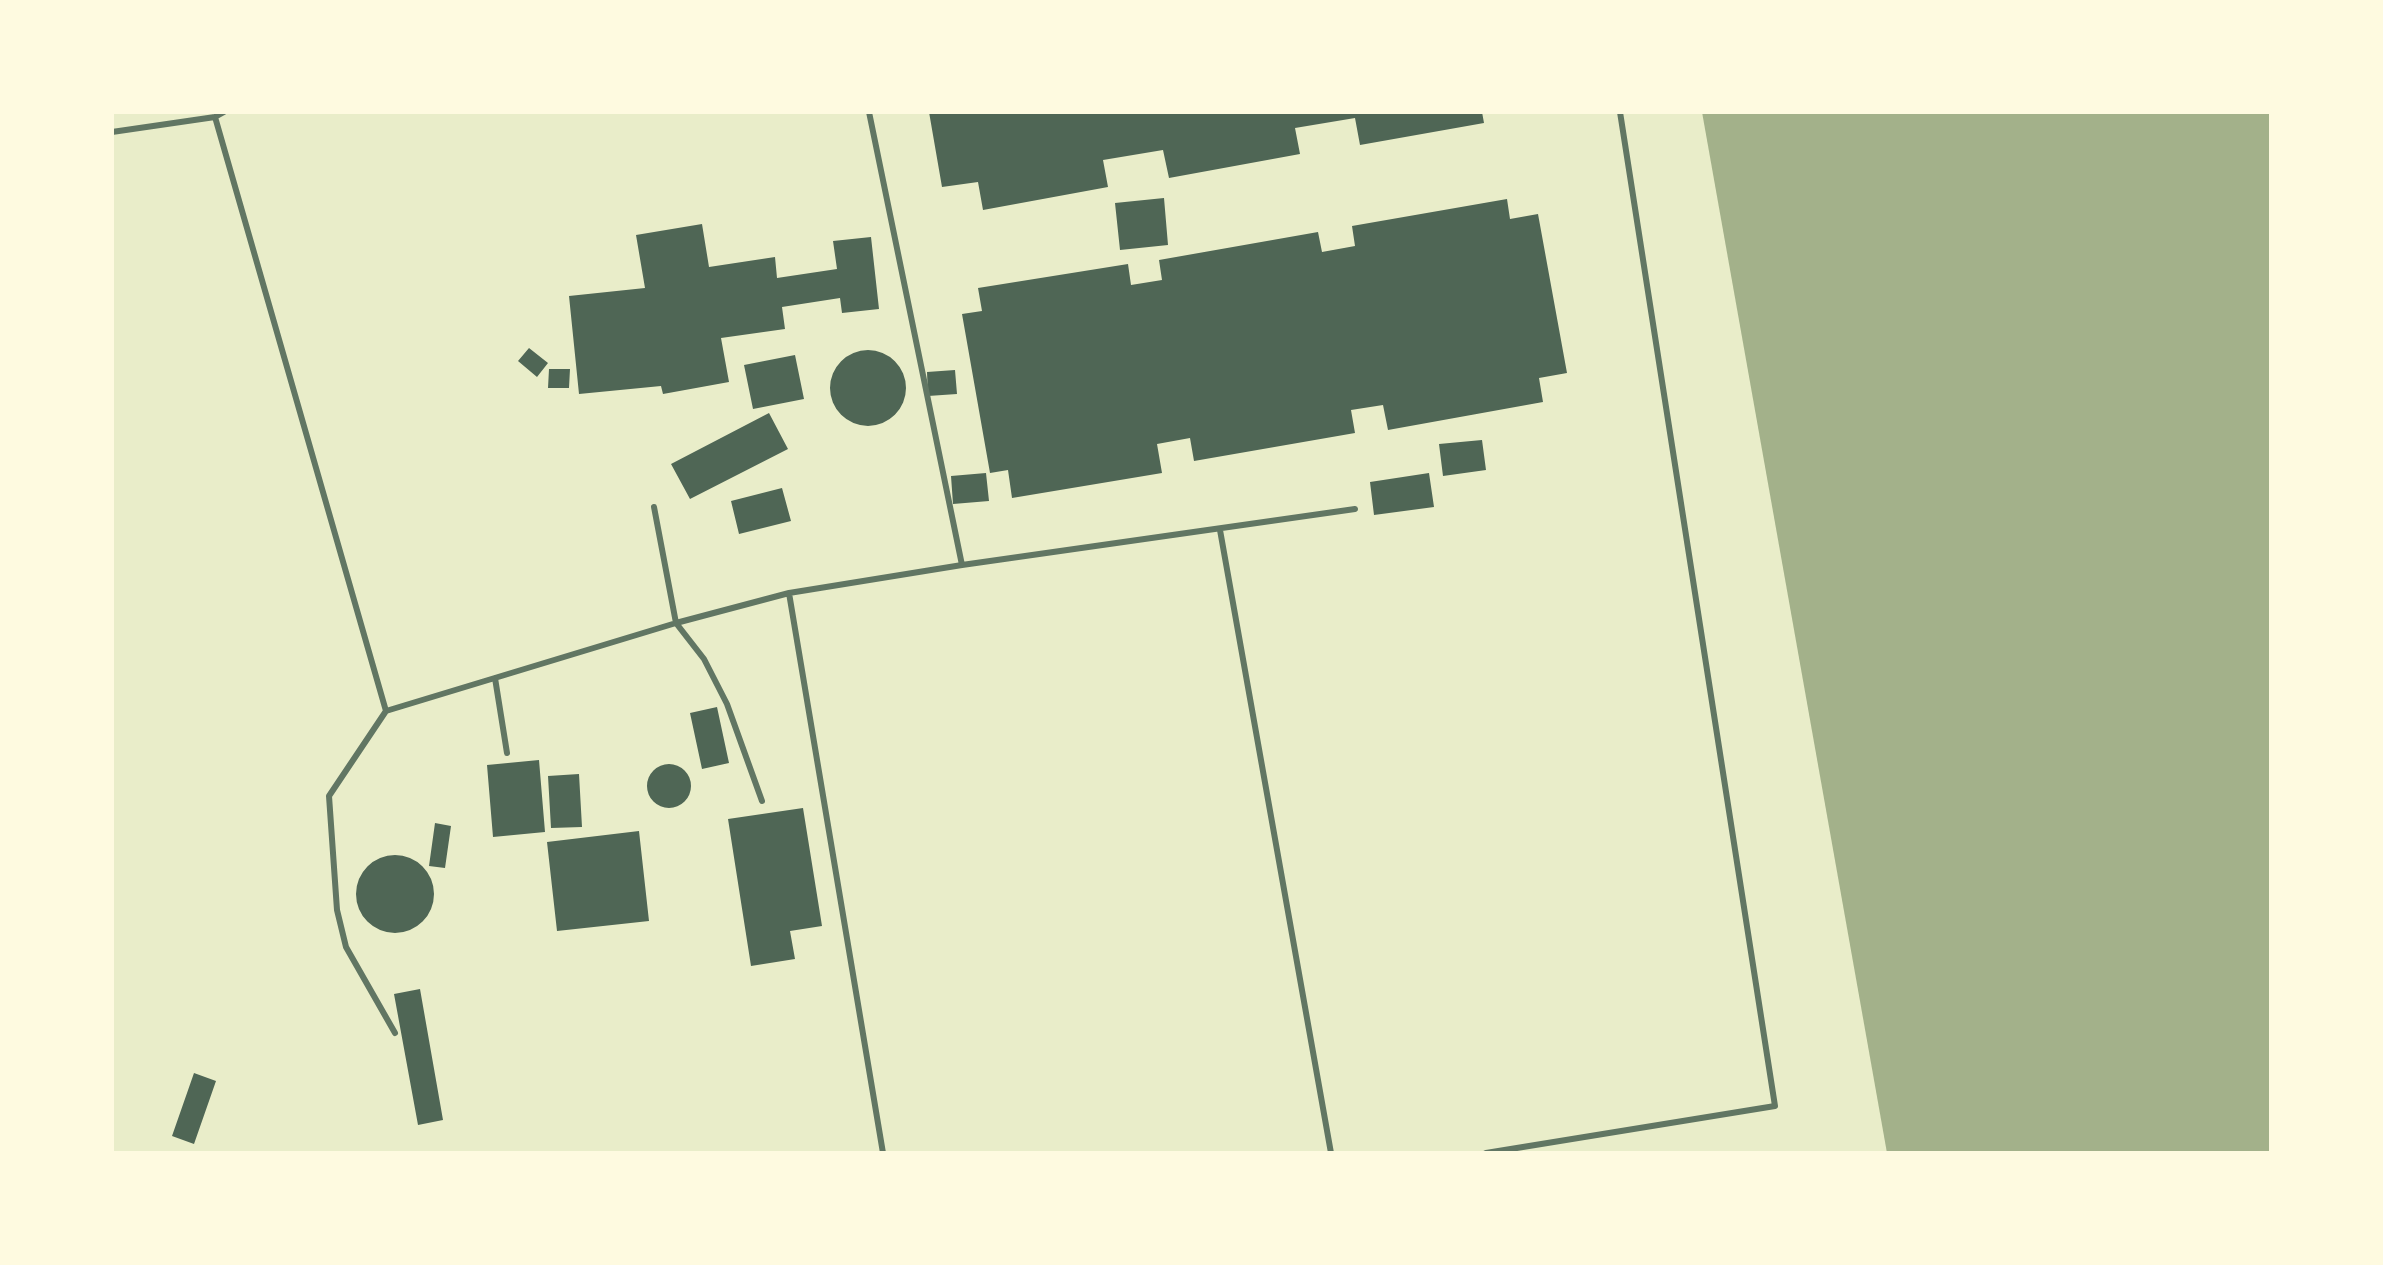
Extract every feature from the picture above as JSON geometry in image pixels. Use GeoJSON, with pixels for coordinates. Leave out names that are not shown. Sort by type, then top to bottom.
{"type":"FeatureCollection","features":[{"type":"Feature","properties":{"kind":"lane"},"geometry":{"type":"LineString","coordinates":[[112,132],[215,117],[224,112]]}},
{"type":"Feature","properties":{"kind":"lane"},"geometry":{"type":"LineString","coordinates":[[869,112],[962,565]]}},
{"type":"Feature","properties":{"kind":"lane"},"geometry":{"type":"LineString","coordinates":[[1486,1153],[1775,1106],[1620,112]]}},
{"type":"Feature","properties":{"kind":"lane"},"geometry":{"type":"LineString","coordinates":[[215,117],[386,711]]}},
{"type":"Feature","properties":{"kind":"lane"},"geometry":{"type":"LineString","coordinates":[[654,507],[676,623],[704,659],[727,704],[762,801]]}},
{"type":"Feature","properties":{"kind":"lane"},"geometry":{"type":"LineString","coordinates":[[395,1033],[346,947],[337,910],[329,796],[386,711],[676,623],[789,593],[1355,509]]}},
{"type":"Feature","properties":{"kind":"lane"},"geometry":{"type":"LineString","coordinates":[[1220,530],[1331,1153]]}},
{"type":"Feature","properties":{"kind":"lane"},"geometry":{"type":"LineString","coordinates":[[789,593],[883,1153]]}},
{"type":"Feature","properties":{"kind":"lane"},"geometry":{"type":"LineString","coordinates":[[495,678],[507,753]]}},
{"type":"Feature","properties":{"kind":"shaded area"},"geometry":{"type":"Polygon","coordinates":[[[1702,112],[2271,112],[2271,1153],[1887,1153],[1702,112]]]}},
{"type":"Feature","properties":{"kind":"building"},"geometry":{"type":"Polygon","coordinates":[[[929,112],[1482,112],[1484,123],[1360,145],[1355,118],[1295,128],[1300,154],[1169,178],[1163,150],[1103,160],[1108,187],[983,210],[978,182],[942,187],[929,112]]]}},
{"type":"Feature","properties":{"kind":"building"},"geometry":{"type":"Polygon","coordinates":[[[1164,198],[1168,245],[1120,250],[1115,203],[1164,198]]]}},
{"type":"Feature","properties":{"kind":"building"},"geometry":{"type":"Polygon","coordinates":[[[1507,199],[1510,219],[1538,214],[1567,373],[1539,378],[1543,402],[1388,430],[1383,405],[1351,410],[1355,433],[1194,461],[1190,438],[1157,444],[1162,473],[1012,498],[1008,470],[990,473],[962,314],[982,311],[978,288],[1128,264],[1131,285],[1162,280],[1159,260],[1318,232],[1322,252],[1355,246],[1352,226],[1507,199]]]}},
{"type":"Feature","properties":{"kind":"building"},"geometry":{"type":"Polygon","coordinates":[[[702,224],[709,267],[775,257],[777,278],[837,269],[833,241],[871,237],[879,309],[842,313],[840,298],[782,307],[785,329],[721,338],[729,382],[663,394],[661,386],[579,394],[569,296],[645,288],[636,235],[702,224]]]}},
{"type":"Feature","properties":{"kind":"building"},"geometry":{"type":"Polygon","coordinates":[[[529,348],[548,363],[537,377],[518,361],[529,348]]]}},
{"type":"Feature","properties":{"kind":"building"},"geometry":{"type":"Polygon","coordinates":[[[861,350],[875,350],[889,356],[900,367],[906,388],[903,403],[895,415],[875,426],[861,426],[847,420],[836,409],[830,395],[830,381],[836,367],[847,356],[861,350]]]}},
{"type":"Feature","properties":{"kind":"building"},"geometry":{"type":"Polygon","coordinates":[[[795,355],[804,399],[753,409],[744,365],[795,355]]]}},
{"type":"Feature","properties":{"kind":"building"},"geometry":{"type":"Polygon","coordinates":[[[549,369],[570,369],[569,388],[548,388],[549,369]]]}},
{"type":"Feature","properties":{"kind":"building"},"geometry":{"type":"Polygon","coordinates":[[[955,370],[957,394],[928,396],[927,372],[955,370]]]}},
{"type":"Feature","properties":{"kind":"building"},"geometry":{"type":"Polygon","coordinates":[[[769,413],[788,449],[690,499],[671,464],[769,413]]]}},
{"type":"Feature","properties":{"kind":"building"},"geometry":{"type":"Polygon","coordinates":[[[1482,440],[1486,470],[1443,476],[1439,444],[1482,440]]]}},
{"type":"Feature","properties":{"kind":"building"},"geometry":{"type":"Polygon","coordinates":[[[986,473],[989,501],[953,504],[951,476],[986,473]]]}},
{"type":"Feature","properties":{"kind":"building"},"geometry":{"type":"Polygon","coordinates":[[[1429,473],[1434,507],[1374,515],[1370,482],[1429,473]]]}},
{"type":"Feature","properties":{"kind":"building"},"geometry":{"type":"Polygon","coordinates":[[[782,488],[791,521],[739,534],[731,501],[782,488]]]}},
{"type":"Feature","properties":{"kind":"building"},"geometry":{"type":"Polygon","coordinates":[[[717,707],[729,763],[702,769],[690,713],[717,707]]]}},
{"type":"Feature","properties":{"kind":"building"},"geometry":{"type":"Polygon","coordinates":[[[539,760],[545,832],[493,837],[487,765],[539,760]]]}},
{"type":"Feature","properties":{"kind":"building"},"geometry":{"type":"Polygon","coordinates":[[[669,764],[685,770],[691,786],[685,802],[669,808],[653,802],[647,786],[653,770],[669,764]]]}},
{"type":"Feature","properties":{"kind":"building"},"geometry":{"type":"Polygon","coordinates":[[[579,774],[582,827],[551,828],[548,776],[579,774]]]}},
{"type":"Feature","properties":{"kind":"building"},"geometry":{"type":"Polygon","coordinates":[[[803,808],[822,926],[790,931],[795,959],[751,966],[728,819],[803,808]]]}},
{"type":"Feature","properties":{"kind":"building"},"geometry":{"type":"Polygon","coordinates":[[[435,823],[451,826],[445,868],[429,866],[435,823]]]}},
{"type":"Feature","properties":{"kind":"building"},"geometry":{"type":"Polygon","coordinates":[[[639,831],[649,921],[557,931],[547,842],[639,831]]]}},
{"type":"Feature","properties":{"kind":"building"},"geometry":{"type":"Polygon","coordinates":[[[395,855],[410,858],[422,867],[431,879],[434,894],[431,909],[422,921],[410,930],[395,933],[380,930],[368,921],[359,909],[356,894],[359,879],[368,867],[380,858],[395,855]]]}},
{"type":"Feature","properties":{"kind":"building"},"geometry":{"type":"Polygon","coordinates":[[[420,989],[443,1120],[418,1125],[394,994],[420,989]]]}},
{"type":"Feature","properties":{"kind":"building"},"geometry":{"type":"Polygon","coordinates":[[[194,1073],[216,1081],[194,1144],[172,1136],[194,1073]]]}}]}
